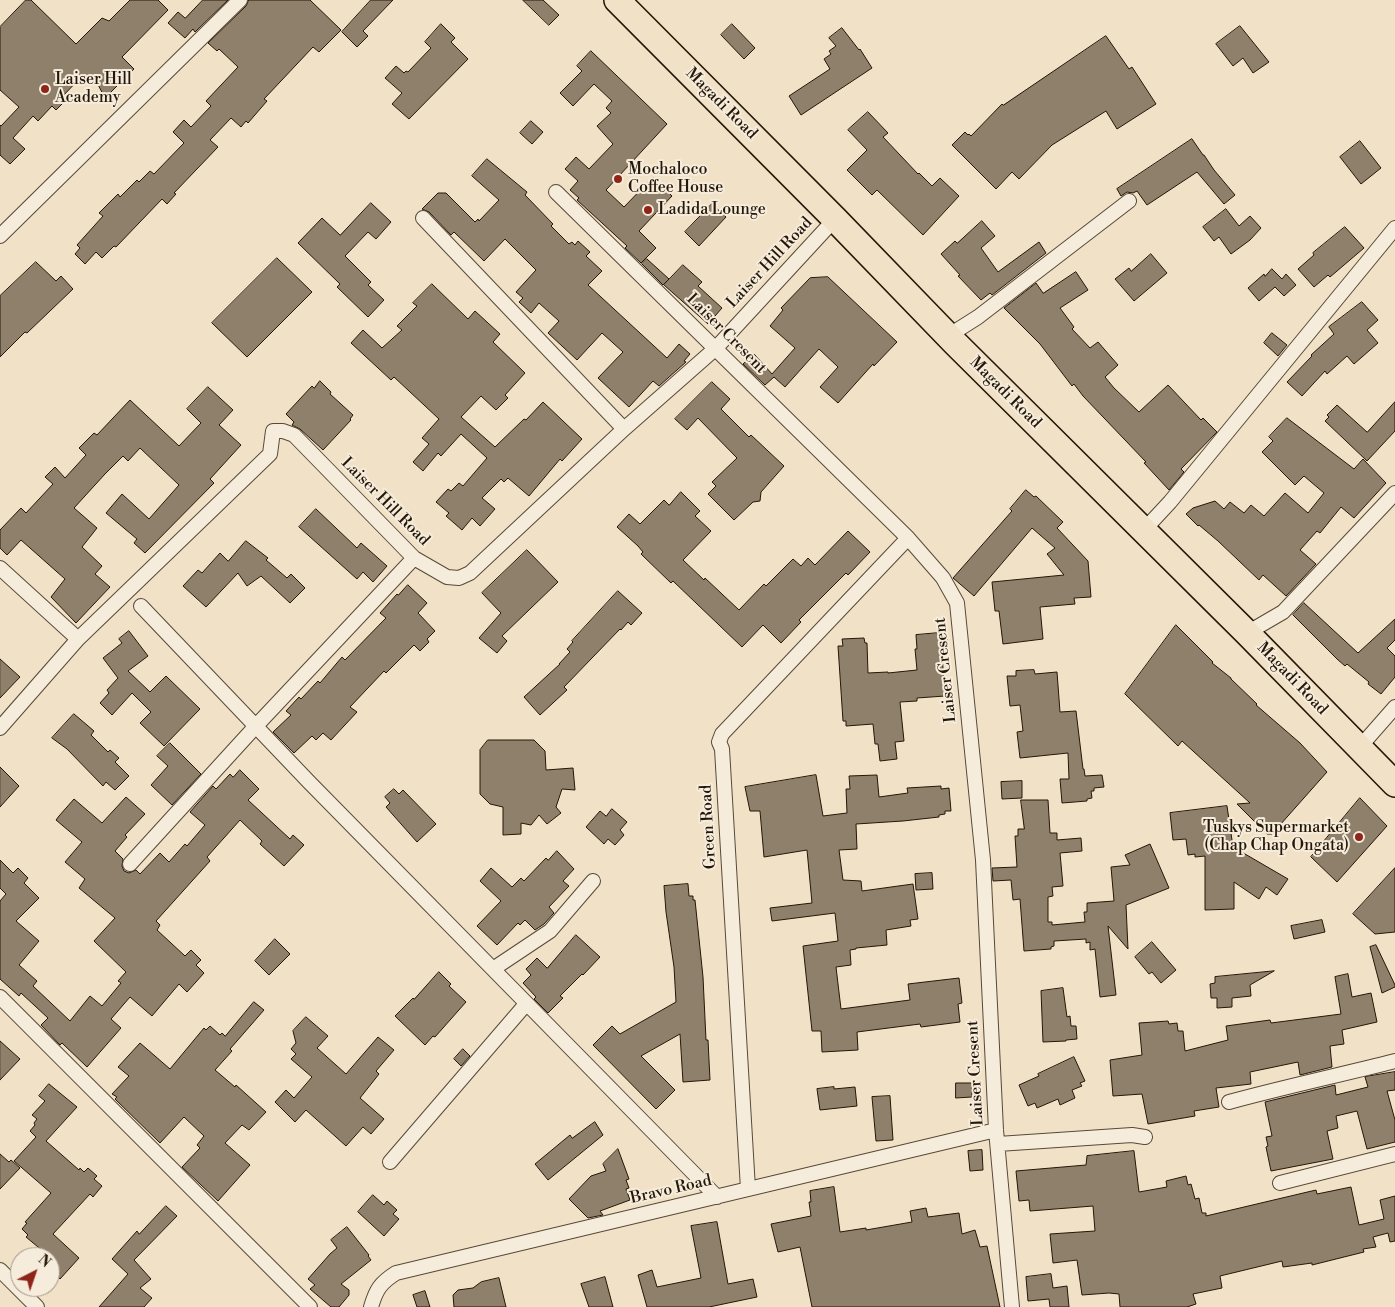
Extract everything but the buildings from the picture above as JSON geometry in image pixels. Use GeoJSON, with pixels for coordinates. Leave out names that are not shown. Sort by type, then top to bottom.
{"type":"FeatureCollection","features":[{"type":"Feature","properties":{"kind":"highway","name":"Magadi Road"},"geometry":{"type":"LineString","coordinates":[[617,0],[835,219],[948,336],[1248,634],[1395,784]]}},
{"type":"Feature","properties":{"kind":"street"},"geometry":{"type":"LineString","coordinates":[[0,236],[240,0]]}},
{"type":"Feature","properties":{"kind":"street","name":"Laiser Cresent"},"geometry":{"type":"LineString","coordinates":[[556,192],[908,538],[943,578],[957,603],[983,860],[996,1130],[1012,1307]]}},
{"type":"Feature","properties":{"kind":"street"},"geometry":{"type":"LineString","coordinates":[[948,336],[978,317],[1129,201]]}},
{"type":"Feature","properties":{"kind":"street"},"geometry":{"type":"LineString","coordinates":[[423,218],[624,429]]}},
{"type":"Feature","properties":{"kind":"street","name":"Laiser Hill Road"},"geometry":{"type":"LineString","coordinates":[[1,724],[78,639],[270,454],[274,431],[283,431],[294,436],[414,558],[447,577],[459,578],[470,573],[624,429],[716,348],[835,219]]}},
{"type":"Feature","properties":{"kind":"street"},"geometry":{"type":"LineString","coordinates":[[1144,530],[1170,502],[1395,228]]}},
{"type":"Feature","properties":{"kind":"street"},"geometry":{"type":"LineString","coordinates":[[1248,634],[1283,612],[1395,493]]}},
{"type":"Feature","properties":{"kind":"street","name":"Green Road"},"geometry":{"type":"LineString","coordinates":[[748,1189],[722,749],[718,742],[722,734],[908,538]]}},
{"type":"Feature","properties":{"kind":"street"},"geometry":{"type":"LineString","coordinates":[[130,864],[255,727],[414,558]]}},
{"type":"Feature","properties":{"kind":"street"},"geometry":{"type":"LineString","coordinates":[[0,568],[78,639]]}},
{"type":"Feature","properties":{"kind":"street"},"geometry":{"type":"LineString","coordinates":[[141,606],[255,727],[717,1197]]}},
{"type":"Feature","properties":{"kind":"street"},"geometry":{"type":"LineString","coordinates":[[1359,748],[1395,707]]}},
{"type":"Feature","properties":{"kind":"street"},"geometry":{"type":"LineString","coordinates":[[493,969],[550,930],[593,881]]}},
{"type":"Feature","properties":{"kind":"street"},"geometry":{"type":"LineString","coordinates":[[0,997],[310,1307]]}},
{"type":"Feature","properties":{"kind":"street"},"geometry":{"type":"LineString","coordinates":[[390,1162],[526,1004]]}},
{"type":"Feature","properties":{"kind":"street"},"geometry":{"type":"LineString","coordinates":[[1229,1102],[1395,1061]]}},
{"type":"Feature","properties":{"kind":"street","name":"Bravo Road"},"geometry":{"type":"LineString","coordinates":[[371,1307],[375,1293],[384,1280],[396,1273],[996,1130]]}},
{"type":"Feature","properties":{"kind":"street"},"geometry":{"type":"LineString","coordinates":[[998,1144],[1132,1135],[1145,1137]]}},
{"type":"Feature","properties":{"kind":"street"},"geometry":{"type":"LineString","coordinates":[[1280,1183],[1395,1154]]}},
{"type":"Feature","properties":{"kind":"street"},"geometry":{"type":"LineString","coordinates":[[0,1270],[38,1307]]}},
{"type":"Feature","properties":{"kind":"place","name":"Laiser Hill Academy"},"geometry":{"type":"Point","coordinates":[45,89]}},
{"type":"Feature","properties":{"kind":"place","name":"Mochaloco Coffee House"},"geometry":{"type":"Point","coordinates":[618,179]}},
{"type":"Feature","properties":{"kind":"place","name":"Ladida Lounge"},"geometry":{"type":"Point","coordinates":[648,210]}},
{"type":"Feature","properties":{"kind":"place","name":"Tuskys Supermarket (Chap Chap Ongata)"},"geometry":{"type":"Point","coordinates":[1359,837]}}]}
